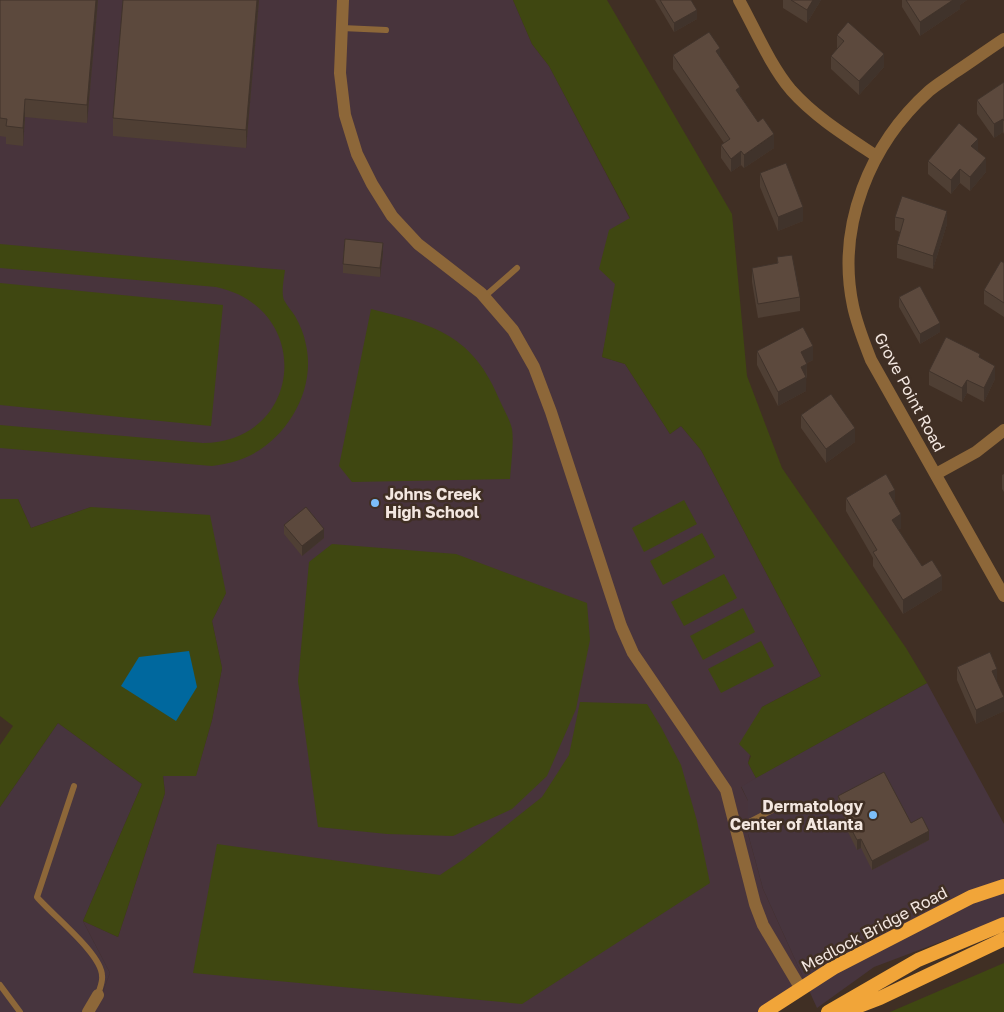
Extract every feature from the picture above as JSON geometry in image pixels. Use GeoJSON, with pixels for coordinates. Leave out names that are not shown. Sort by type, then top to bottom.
{"type":"FeatureCollection","features":[{"type":"Feature","properties":{"kind":"highway","name":"Medlock Bridge Road"},"geometry":{"type":"LineString","coordinates":[[765,1012],[833,968],[971,897],[1004,886]]}},
{"type":"Feature","properties":{"kind":"highway"},"geometry":{"type":"LineString","coordinates":[[829,1012],[918,960],[1004,924]]}},
{"type":"Feature","properties":{"kind":"highway"},"geometry":{"type":"LineString","coordinates":[[829,1012],[846,1011],[880,998],[1004,939]]}},
{"type":"Feature","properties":{"kind":"street"},"geometry":{"type":"LineString","coordinates":[[343,0],[340,73],[345,115],[357,154],[372,184],[392,216],[418,244],[484,297],[513,330],[534,367],[551,412],[621,626],[633,652],[726,790],[763,925],[801,989]]}},
{"type":"Feature","properties":{"kind":"street"},"geometry":{"type":"LineString","coordinates":[[739,0],[777,70],[791,90],[824,121],[876,156]]}},
{"type":"Feature","properties":{"kind":"street","name":"Grove Point Road"},"geometry":{"type":"LineString","coordinates":[[1004,39],[930,90],[900,120],[876,156],[862,188],[852,226],[849,265],[853,304],[860,334],[871,360],[1004,596]]}},
{"type":"Feature","properties":{"kind":"street"},"geometry":{"type":"LineString","coordinates":[[936,474],[976,452],[1004,430]]}},
{"type":"Feature","properties":{"kind":"street"},"geometry":{"type":"LineString","coordinates":[[88,1012],[98,995]]}},
{"type":"Feature","properties":{"kind":"lane"},"geometry":{"type":"LineString","coordinates":[[342,28],[386,30]]}},
{"type":"Feature","properties":{"kind":"lane"},"geometry":{"type":"LineString","coordinates":[[484,297],[517,268]]}},
{"type":"Feature","properties":{"kind":"lane"},"geometry":{"type":"LineString","coordinates":[[74,786],[37,897],[47,910],[72,932],[94,956],[102,976],[98,995]]}},
{"type":"Feature","properties":{"kind":"lane"},"geometry":{"type":"LineString","coordinates":[[736,829],[776,808]]}},
{"type":"Feature","properties":{"kind":"lane"},"geometry":{"type":"LineString","coordinates":[[0,985],[20,1012]]}},
{"type":"Feature","properties":{"kind":"shaded area","name":"Johns Creek High School"},"geometry":{"type":"Polygon","coordinates":[[[0,0],[513,0],[532,44],[549,66],[630,219],[602,357],[625,364],[670,434],[681,426],[701,450],[821,676],[762,707],[748,763],[756,778],[741,787],[748,801],[748,834],[763,889],[807,986],[769,1012],[95,1012],[110,973],[83,921],[118,937],[165,793],[163,775],[196,775],[212,720],[222,668],[212,621],[226,593],[91,507],[31,528],[18,499],[0,499],[0,0]]]}},
{"type":"Feature","properties":{"kind":"shaded area"},"geometry":{"type":"Polygon","coordinates":[[[927,683],[1004,824],[1004,918],[874,967],[817,1008],[763,889],[748,834],[748,801],[741,786],[927,683]]]}},
{"type":"Feature","properties":{"kind":"shaded area"},"geometry":{"type":"Polygon","coordinates":[[[58,723],[142,784],[83,921],[110,973],[95,1012],[0,1012],[0,807],[58,723]]]}},
{"type":"Feature","properties":{"kind":"green space"},"geometry":{"type":"Polygon","coordinates":[[[513,0],[607,0],[732,214],[747,376],[782,468],[906,648],[927,683],[756,778],[748,763],[751,756],[739,744],[762,707],[821,676],[701,450],[681,426],[670,434],[625,364],[602,357],[615,284],[599,269],[609,230],[630,218],[549,66],[532,44],[513,0]]]}},
{"type":"Feature","properties":{"kind":"green space"},"geometry":{"type":"Polygon","coordinates":[[[0,244],[285,270],[283,297],[302,330],[308,362],[303,394],[296,410],[276,437],[263,448],[240,460],[212,466],[0,448],[0,425],[203,443],[236,437],[261,421],[277,399],[284,373],[282,345],[270,320],[248,300],[216,287],[0,268],[0,244]]]}},
{"type":"Feature","properties":{"kind":"green space"},"geometry":{"type":"Polygon","coordinates":[[[0,283],[223,305],[211,426],[0,405],[0,283]]]}},
{"type":"Feature","properties":{"kind":"green space"},"geometry":{"type":"Polygon","coordinates":[[[371,309],[433,328],[449,336],[464,347],[477,361],[489,379],[512,429],[510,479],[352,482],[339,466],[371,309]]]}},
{"type":"Feature","properties":{"kind":"green space"},"geometry":{"type":"Polygon","coordinates":[[[0,499],[18,499],[31,528],[91,507],[210,515],[226,593],[212,621],[222,668],[212,720],[196,776],[163,776],[165,793],[118,937],[83,921],[142,784],[58,723],[0,807],[0,745],[13,726],[0,716],[0,499]]]}},
{"type":"Feature","properties":{"kind":"green space"},"geometry":{"type":"Polygon","coordinates":[[[684,500],[697,524],[644,552],[632,528],[684,500]]]}},
{"type":"Feature","properties":{"kind":"green space"},"geometry":{"type":"Polygon","coordinates":[[[702,533],[715,557],[663,585],[650,561],[702,533]]]}},
{"type":"Feature","properties":{"kind":"green space"},"geometry":{"type":"Polygon","coordinates":[[[332,544],[456,554],[587,603],[590,640],[576,709],[547,776],[512,809],[453,836],[387,834],[318,827],[298,681],[309,562],[332,544]]]}},
{"type":"Feature","properties":{"kind":"green space"},"geometry":{"type":"Polygon","coordinates":[[[724,574],[737,598],[684,626],[671,602],[724,574]]]}},
{"type":"Feature","properties":{"kind":"green space"},"geometry":{"type":"Polygon","coordinates":[[[743,608],[755,632],[703,660],[690,636],[743,608]]]}},
{"type":"Feature","properties":{"kind":"green space"},"geometry":{"type":"Polygon","coordinates":[[[761,641],[774,666],[721,693],[708,669],[761,641]]]}},
{"type":"Feature","properties":{"kind":"green space"},"geometry":{"type":"Polygon","coordinates":[[[580,702],[647,704],[681,765],[697,821],[710,883],[522,1004],[193,973],[217,844],[440,875],[464,859],[542,797],[569,755],[580,702]]]}},
{"type":"Feature","properties":{"kind":"green space"},"geometry":{"type":"Polygon","coordinates":[[[1004,963],[1004,1012],[890,1012],[1004,963]]]}},
{"type":"Feature","properties":{"kind":"water"},"geometry":{"type":"Polygon","coordinates":[[[189,651],[197,687],[176,721],[121,686],[139,657],[189,651]]]}},
{"type":"Feature","properties":{"kind":"building"},"geometry":{"type":"Polygon","coordinates":[[[0,0],[96,0],[87,105],[25,99],[23,128],[6,126],[7,119],[0,118],[0,0]]]}},
{"type":"Feature","properties":{"kind":"building"},"geometry":{"type":"Polygon","coordinates":[[[123,0],[257,0],[246,130],[113,118],[123,0]]]}},
{"type":"Feature","properties":{"kind":"building"},"geometry":{"type":"Polygon","coordinates":[[[660,0],[691,0],[697,10],[674,23],[660,0]]]}},
{"type":"Feature","properties":{"kind":"building"},"geometry":{"type":"Polygon","coordinates":[[[791,0],[813,0],[807,10],[791,0]]]}},
{"type":"Feature","properties":{"kind":"building"},"geometry":{"type":"Polygon","coordinates":[[[906,0],[953,0],[920,22],[906,0]]]}},
{"type":"Feature","properties":{"kind":"building"},"geometry":{"type":"Polygon","coordinates":[[[848,22],[884,54],[859,81],[831,56],[844,41],[837,35],[848,22]]]}},
{"type":"Feature","properties":{"kind":"building"},"geometry":{"type":"Polygon","coordinates":[[[709,32],[720,48],[716,51],[740,87],[736,90],[758,122],[763,118],[774,134],[744,155],[741,151],[731,159],[721,145],[730,139],[673,55],[709,32]]]}},
{"type":"Feature","properties":{"kind":"building"},"geometry":{"type":"Polygon","coordinates":[[[1004,82],[1004,121],[1003,119],[994,124],[977,100],[1004,82]]]}},
{"type":"Feature","properties":{"kind":"building"},"geometry":{"type":"Polygon","coordinates":[[[959,123],[978,139],[971,146],[986,158],[970,177],[960,169],[951,180],[928,161],[959,123]]]}},
{"type":"Feature","properties":{"kind":"building"},"geometry":{"type":"Polygon","coordinates":[[[786,163],[803,207],[778,217],[760,173],[786,163]]]}},
{"type":"Feature","properties":{"kind":"building"},"geometry":{"type":"Polygon","coordinates":[[[902,196],[947,211],[933,256],[897,244],[904,219],[895,217],[902,196]]]}},
{"type":"Feature","properties":{"kind":"building"},"geometry":{"type":"Polygon","coordinates":[[[345,239],[383,243],[380,268],[343,264],[345,239]]]}},
{"type":"Feature","properties":{"kind":"building"},"geometry":{"type":"Polygon","coordinates":[[[792,255],[800,297],[758,304],[752,268],[778,263],[777,257],[792,255]]]}},
{"type":"Feature","properties":{"kind":"building"},"geometry":{"type":"Polygon","coordinates":[[[1001,261],[1004,263],[1004,303],[984,290],[1001,261]]]}},
{"type":"Feature","properties":{"kind":"building"},"geometry":{"type":"Polygon","coordinates":[[[920,286],[940,323],[920,334],[899,297],[920,286]]]}},
{"type":"Feature","properties":{"kind":"building"},"geometry":{"type":"Polygon","coordinates":[[[803,327],[813,346],[801,352],[807,364],[801,367],[806,377],[778,392],[757,351],[803,327]]]}},
{"type":"Feature","properties":{"kind":"building"},"geometry":{"type":"Polygon","coordinates":[[[946,337],[980,354],[979,357],[995,366],[984,388],[967,380],[962,388],[929,371],[946,337]]]}},
{"type":"Feature","properties":{"kind":"building"},"geometry":{"type":"Polygon","coordinates":[[[831,394],[855,428],[826,449],[801,415],[831,394]]]}},
{"type":"Feature","properties":{"kind":"building"},"geometry":{"type":"Polygon","coordinates":[[[886,474],[895,490],[889,493],[901,514],[892,520],[922,566],[932,560],[942,576],[903,600],[873,552],[877,550],[846,498],[886,474]]]}},
{"type":"Feature","properties":{"kind":"building"},"geometry":{"type":"Polygon","coordinates":[[[306,507],[324,529],[302,546],[284,525],[306,507]]]}},
{"type":"Feature","properties":{"kind":"building"},"geometry":{"type":"Polygon","coordinates":[[[990,652],[997,669],[992,671],[1004,697],[976,710],[957,667],[990,652]]]}},
{"type":"Feature","properties":{"kind":"building","name":"Dermatology Center of Atlanta"},"geometry":{"type":"Polygon","coordinates":[[[884,772],[911,823],[922,817],[929,831],[872,861],[861,839],[857,840],[846,819],[849,817],[838,796],[884,772]]]}},
{"type":"Feature","properties":{"kind":"place","name":"Johns Creek High School"},"geometry":{"type":"Point","coordinates":[375,503]}},
{"type":"Feature","properties":{"kind":"place","name":"Dermatology Center of Atlanta"},"geometry":{"type":"Point","coordinates":[873,815]}}]}
